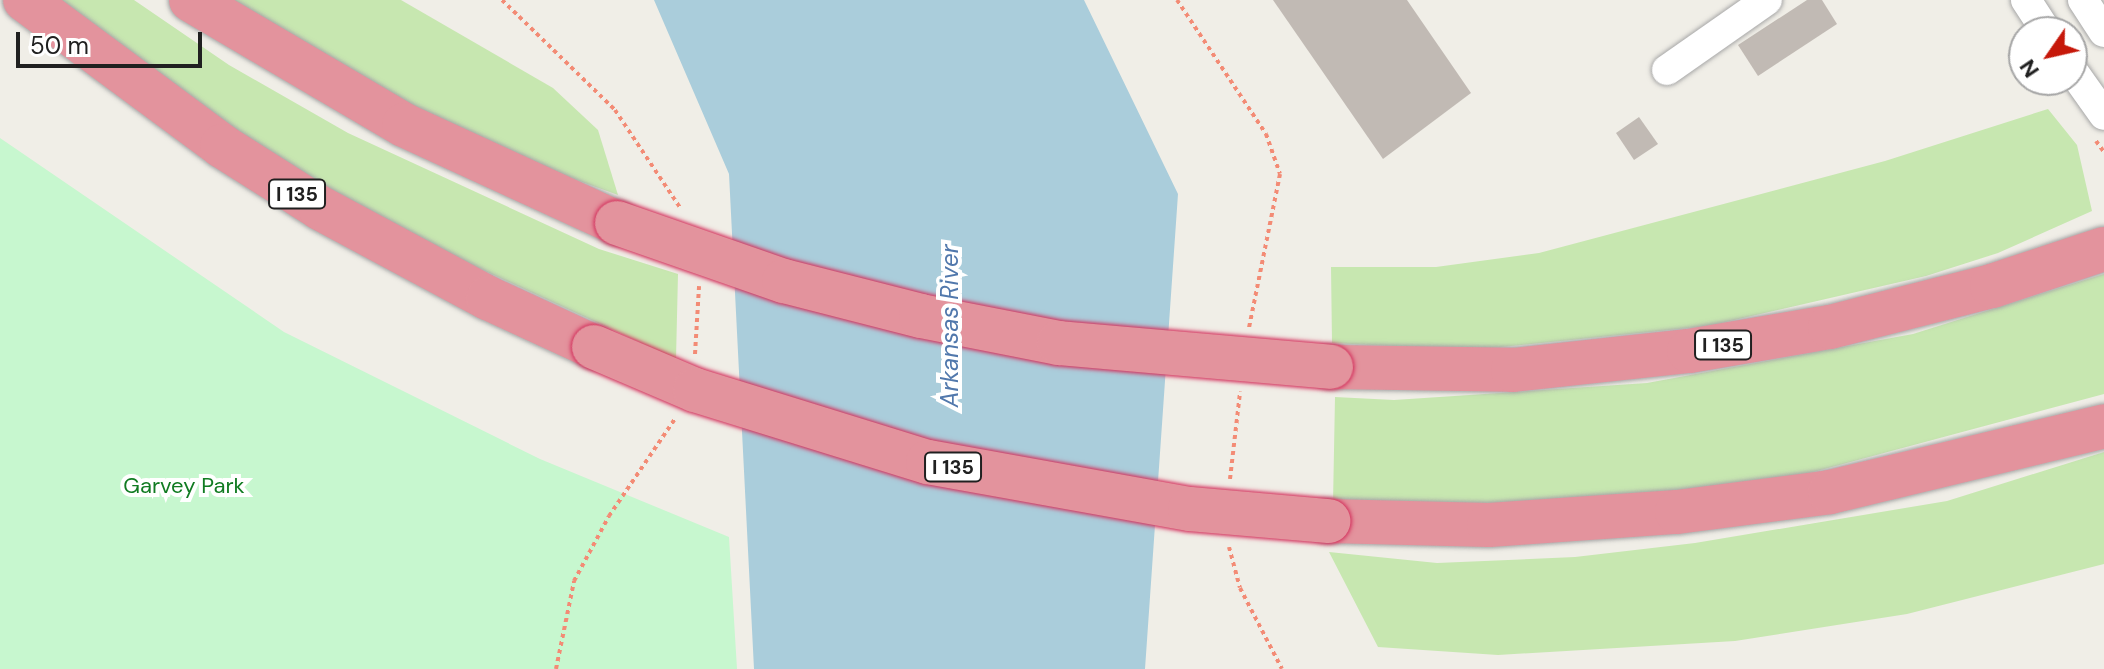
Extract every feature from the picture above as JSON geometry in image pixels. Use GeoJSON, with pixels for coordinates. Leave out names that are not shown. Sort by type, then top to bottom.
{"type":"FeatureCollection","features":[{"type":"Feature","properties":{"kind":"highway","name":"I 135"},"geometry":{"type":"LineString","coordinates":[[25,0],[222,146],[320,208],[488,298],[695,390],[928,462],[1190,509],[1328,521],[1489,525],[1677,512],[1830,492],[2104,426]]}},
{"type":"Feature","properties":{"kind":"highway","name":"I 135"},"geometry":{"type":"LineString","coordinates":[[191,0],[404,125],[617,223],[784,281],[921,316],[1059,343],[1331,367],[1513,370],[1689,351],[1844,323],[1992,286],[2104,249]]}},
{"type":"Feature","properties":{"kind":"street"},"geometry":{"type":"LineString","coordinates":[[1667,70],[1767,0]]}},
{"type":"Feature","properties":{"kind":"street"},"geometry":{"type":"LineString","coordinates":[[2083,0],[2104,32]]}},
{"type":"Feature","properties":{"kind":"street"},"geometry":{"type":"LineString","coordinates":[[2088,92],[2104,115]]}},
{"type":"Feature","properties":{"kind":"path"},"geometry":{"type":"LineString","coordinates":[[502,0],[615,110],[682,211]]}},
{"type":"Feature","properties":{"kind":"path"},"geometry":{"type":"LineString","coordinates":[[694,356],[699,277]]}},
{"type":"Feature","properties":{"kind":"path"},"geometry":{"type":"LineString","coordinates":[[556,669],[574,581],[678,412]]}},
{"type":"Feature","properties":{"kind":"green space"},"geometry":{"type":"Polygon","coordinates":[[[53,0],[134,0],[229,65],[348,133],[599,249],[678,274],[676,359],[379,222],[262,154],[53,0]]]}},
{"type":"Feature","properties":{"kind":"green space"},"geometry":{"type":"Polygon","coordinates":[[[234,0],[401,0],[553,88],[598,130],[618,195],[516,158],[407,104],[234,0]]]}},
{"type":"Feature","properties":{"kind":"green space"},"geometry":{"type":"Polygon","coordinates":[[[2048,109],[2077,145],[2092,211],[1998,253],[1926,276],[1708,326],[1473,350],[1332,343],[1331,267],[1436,267],[1539,253],[1885,161],[2048,109]]]}},
{"type":"Feature","properties":{"kind":"green space","name":"Garvey Park"},"geometry":{"type":"Polygon","coordinates":[[[0,138],[284,332],[540,459],[729,537],[737,669],[0,669],[0,138]]]}},
{"type":"Feature","properties":{"kind":"green space"},"geometry":{"type":"Polygon","coordinates":[[[2104,274],[2104,394],[1802,475],[1627,497],[1513,504],[1333,503],[1335,397],[1394,400],[1647,383],[1913,334],[2104,274]]]}},
{"type":"Feature","properties":{"kind":"green space"},"geometry":{"type":"Polygon","coordinates":[[[2104,452],[2104,564],[1907,614],[1735,641],[1498,655],[1378,647],[1329,552],[1437,563],[1575,557],[1695,543],[1947,501],[2104,452]]]}},
{"type":"Feature","properties":{"kind":"water","name":"Arkansas River"},"geometry":{"type":"Polygon","coordinates":[[[654,0],[1084,0],[1178,194],[1145,669],[754,669],[729,174],[654,0]]]}},
{"type":"Feature","properties":{"kind":"building"},"geometry":{"type":"Polygon","coordinates":[[[1273,0],[1407,0],[1471,93],[1383,159],[1273,0]]]}},
{"type":"Feature","properties":{"kind":"building"},"geometry":{"type":"Polygon","coordinates":[[[1807,0],[1822,0],[1837,24],[1758,76],[1738,45],[1807,0]]]}},
{"type":"Feature","properties":{"kind":"building"},"geometry":{"type":"Polygon","coordinates":[[[1639,117],[1658,144],[1634,160],[1616,133],[1639,117]]]}}]}
